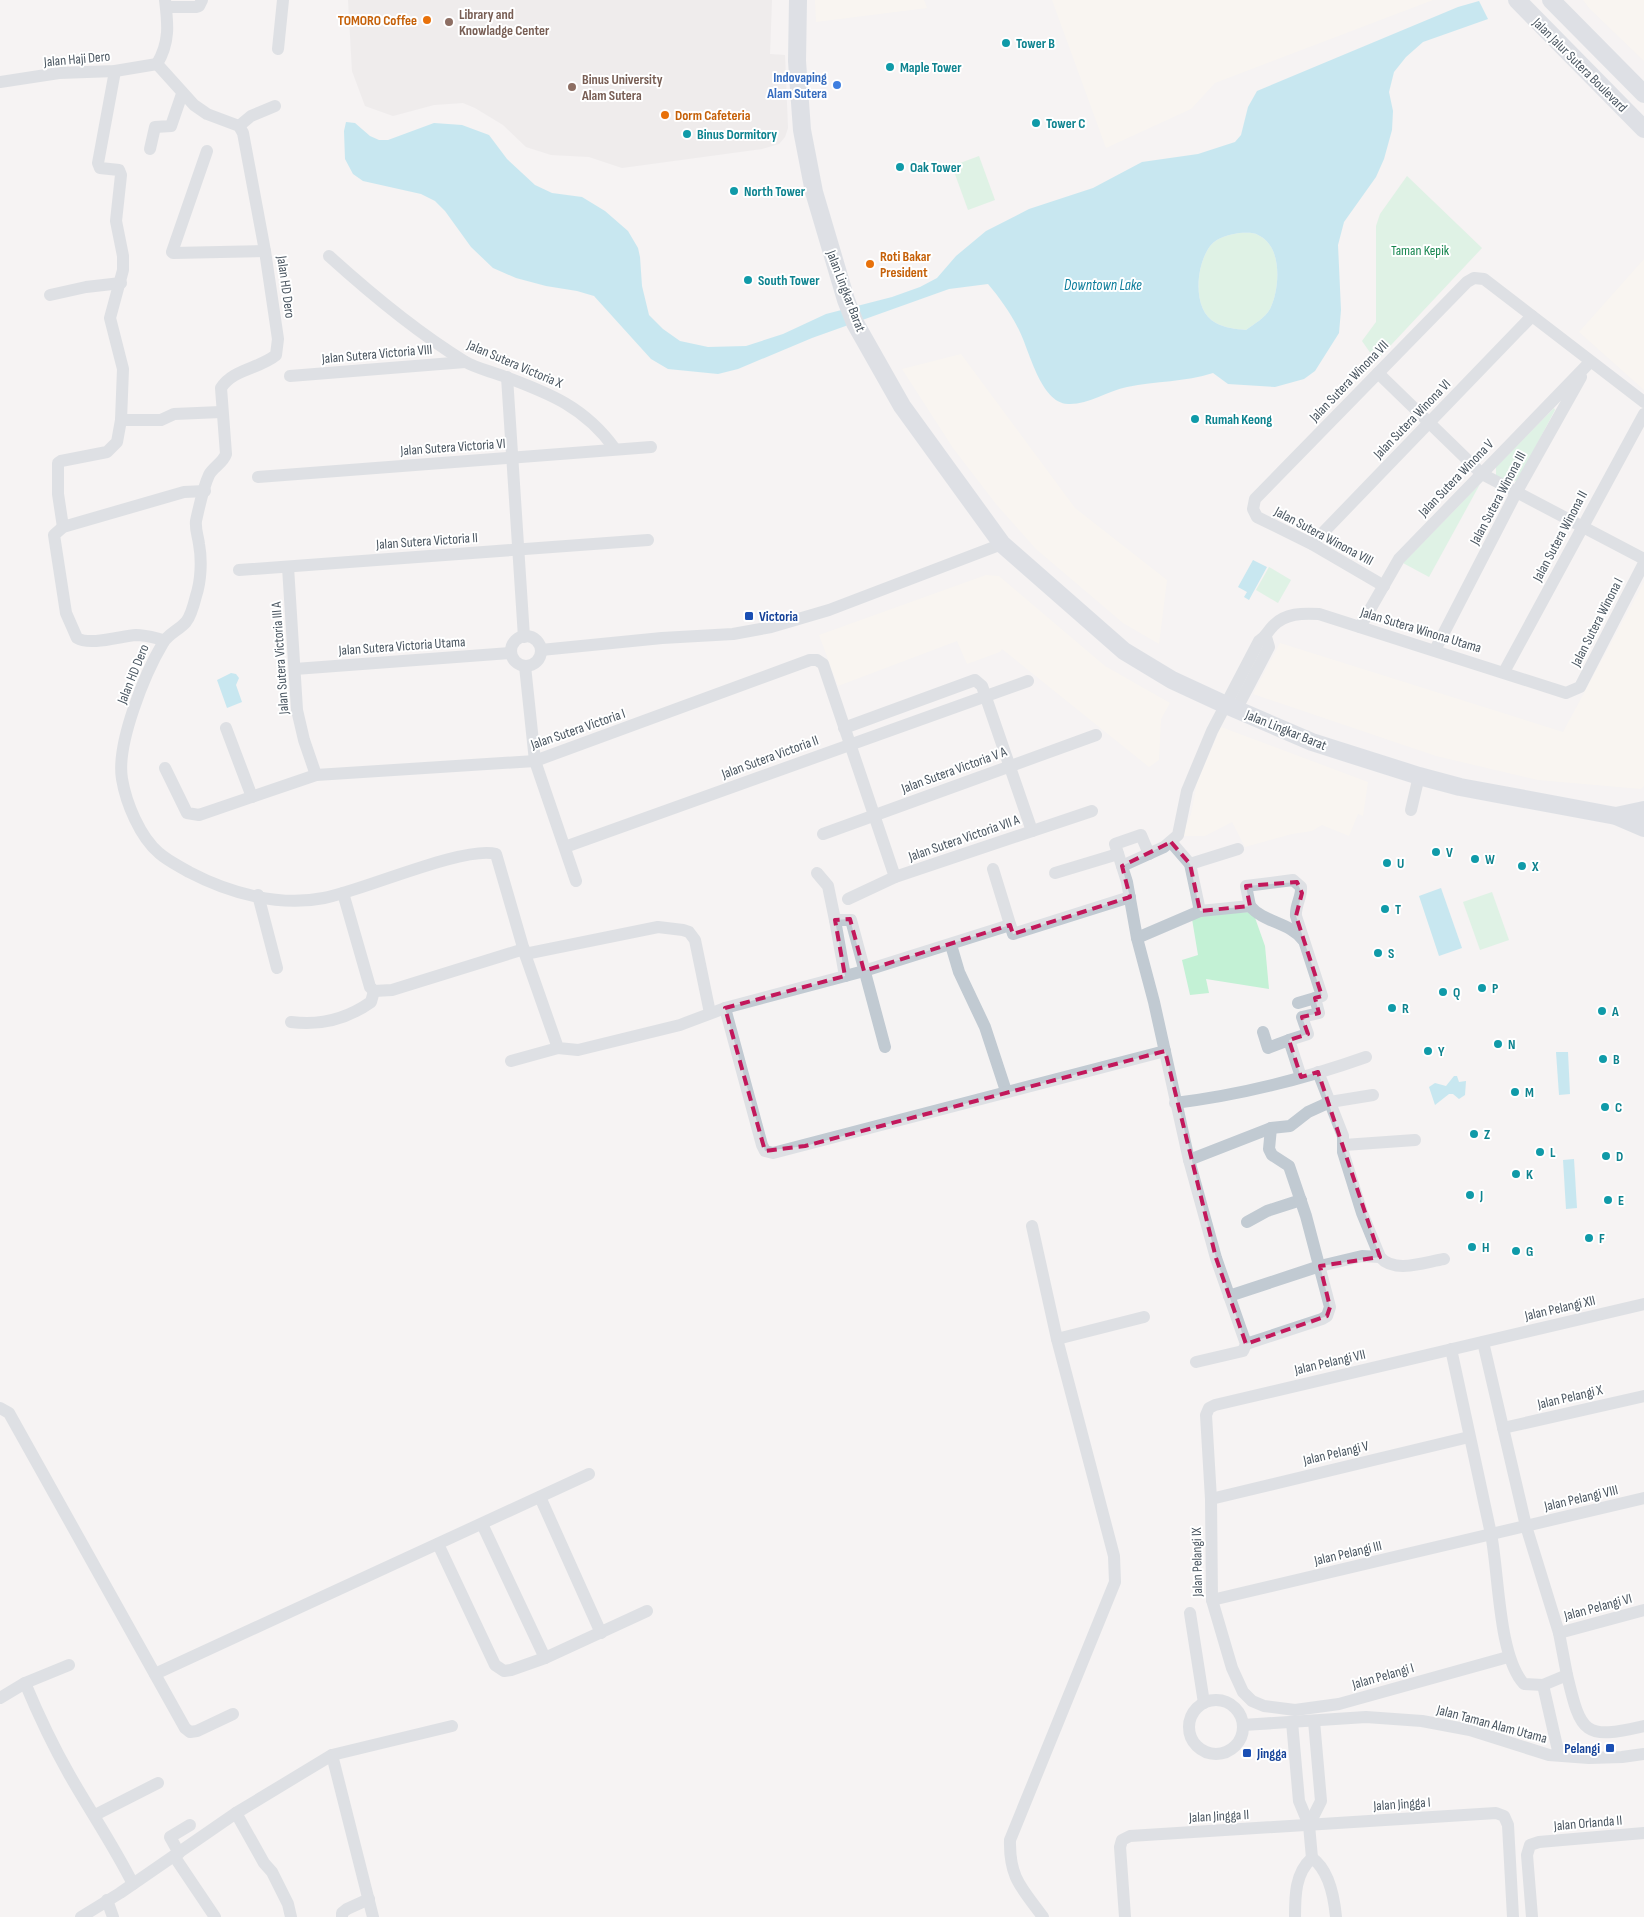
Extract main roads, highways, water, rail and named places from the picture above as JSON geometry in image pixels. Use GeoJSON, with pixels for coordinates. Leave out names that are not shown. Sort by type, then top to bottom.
{"type":"FeatureCollection","features":[{"type":"Feature","properties":{"kind":"water","name":"Downtown Lake"},"geometry":{"type":"Polygon","coordinates":[[[1479,1],[1488,19],[1423,42],[1406,57],[1394,72],[1389,92],[1393,111],[1392,130],[1384,159],[1376,177],[1344,222],[1338,245],[1341,310],[1339,333],[1315,371],[1304,379],[1275,387],[1228,384],[1213,373],[1192,378],[1127,387],[1075,404],[1058,401],[1050,395],[1043,385],[1015,322],[988,284],[949,289],[812,338],[738,369],[718,374],[668,369],[651,359],[594,296],[516,278],[493,268],[471,247],[445,211],[435,201],[421,194],[363,181],[353,174],[345,159],[344,131],[346,122],[355,123],[370,136],[379,140],[388,140],[434,123],[462,125],[489,135],[507,159],[535,185],[552,193],[582,197],[605,211],[628,231],[638,248],[642,286],[649,315],[663,329],[680,341],[708,347],[746,346],[783,334],[826,314],[892,297],[920,287],[937,278],[956,256],[986,231],[1029,209],[1093,188],[1142,162],[1198,154],[1235,142],[1241,135],[1248,107],[1257,91],[1458,7],[1479,1]],[[1241,233],[1224,237],[1211,245],[1202,263],[1198,286],[1199,297],[1208,317],[1223,326],[1246,330],[1262,318],[1270,309],[1276,291],[1277,269],[1272,248],[1266,241],[1256,234],[1241,233]]]}},
{"type":"Feature","properties":{"kind":"water"},"geometry":{"type":"Polygon","coordinates":[[[1253,560],[1267,567],[1249,600],[1244,597],[1247,592],[1238,587],[1253,560]]]}},
{"type":"Feature","properties":{"kind":"water"},"geometry":{"type":"Polygon","coordinates":[[[231,673],[236,674],[239,678],[236,685],[242,702],[227,708],[217,680],[231,673]]]}},
{"type":"Feature","properties":{"kind":"water"},"geometry":{"type":"Polygon","coordinates":[[[1441,888],[1462,948],[1439,956],[1419,896],[1441,888]]]}},
{"type":"Feature","properties":{"kind":"water"},"geometry":{"type":"Polygon","coordinates":[[[1556,1052],[1568,1052],[1570,1094],[1559,1095],[1556,1052]]]}},
{"type":"Feature","properties":{"kind":"water"},"geometry":{"type":"Polygon","coordinates":[[[1454,1076],[1457,1076],[1459,1082],[1466,1081],[1465,1095],[1459,1099],[1453,1094],[1449,1094],[1435,1105],[1429,1087],[1435,1083],[1446,1086],[1454,1076]]]}},
{"type":"Feature","properties":{"kind":"water"},"geometry":{"type":"Polygon","coordinates":[[[1574,1159],[1577,1208],[1566,1209],[1563,1160],[1574,1159]]]}},
{"type":"Feature","properties":{"kind":"place","name":"TOMORO Coffee"},"geometry":{"type":"Point","coordinates":[427,20]}},
{"type":"Feature","properties":{"kind":"place","name":"Library and Knowladge Center"},"geometry":{"type":"Point","coordinates":[449,22]}},
{"type":"Feature","properties":{"kind":"place","name":"Tower B"},"geometry":{"type":"Point","coordinates":[1006,43]}},
{"type":"Feature","properties":{"kind":"place","name":"Maple Tower"},"geometry":{"type":"Point","coordinates":[890,67]}},
{"type":"Feature","properties":{"kind":"place","name":"Indovaping Alam Sutera"},"geometry":{"type":"Point","coordinates":[837,85]}},
{"type":"Feature","properties":{"kind":"place","name":"Binus University Alam Sutera"},"geometry":{"type":"Point","coordinates":[572,87]}},
{"type":"Feature","properties":{"kind":"place","name":"Dorm Cafeteria"},"geometry":{"type":"Point","coordinates":[665,115]}},
{"type":"Feature","properties":{"kind":"place","name":"Tower C"},"geometry":{"type":"Point","coordinates":[1036,123]}},
{"type":"Feature","properties":{"kind":"place","name":"Binus Dormitory"},"geometry":{"type":"Point","coordinates":[687,134]}},
{"type":"Feature","properties":{"kind":"place","name":"Oak Tower"},"geometry":{"type":"Point","coordinates":[900,167]}},
{"type":"Feature","properties":{"kind":"place","name":"North Tower"},"geometry":{"type":"Point","coordinates":[734,191]}},
{"type":"Feature","properties":{"kind":"place","name":"Roti Bakar President"},"geometry":{"type":"Point","coordinates":[870,264]}},
{"type":"Feature","properties":{"kind":"place","name":"South Tower"},"geometry":{"type":"Point","coordinates":[748,280]}},
{"type":"Feature","properties":{"kind":"place","name":"Rumah Keong"},"geometry":{"type":"Point","coordinates":[1195,419]}},
{"type":"Feature","properties":{"kind":"place","name":"Victoria"},"geometry":{"type":"Point","coordinates":[749,616]}},
{"type":"Feature","properties":{"kind":"place","name":"V"},"geometry":{"type":"Point","coordinates":[1436,852]}},
{"type":"Feature","properties":{"kind":"place","name":"W"},"geometry":{"type":"Point","coordinates":[1475,859]}},
{"type":"Feature","properties":{"kind":"place","name":"U"},"geometry":{"type":"Point","coordinates":[1387,863]}},
{"type":"Feature","properties":{"kind":"place","name":"X"},"geometry":{"type":"Point","coordinates":[1522,866]}},
{"type":"Feature","properties":{"kind":"place","name":"T"},"geometry":{"type":"Point","coordinates":[1385,909]}},
{"type":"Feature","properties":{"kind":"place","name":"S"},"geometry":{"type":"Point","coordinates":[1378,953]}},
{"type":"Feature","properties":{"kind":"place","name":"P"},"geometry":{"type":"Point","coordinates":[1482,988]}},
{"type":"Feature","properties":{"kind":"place","name":"Q"},"geometry":{"type":"Point","coordinates":[1443,992]}},
{"type":"Feature","properties":{"kind":"place","name":"R"},"geometry":{"type":"Point","coordinates":[1392,1008]}},
{"type":"Feature","properties":{"kind":"place","name":"A"},"geometry":{"type":"Point","coordinates":[1602,1011]}},
{"type":"Feature","properties":{"kind":"place","name":"N"},"geometry":{"type":"Point","coordinates":[1498,1044]}},
{"type":"Feature","properties":{"kind":"place","name":"Y"},"geometry":{"type":"Point","coordinates":[1428,1051]}},
{"type":"Feature","properties":{"kind":"place","name":"B"},"geometry":{"type":"Point","coordinates":[1603,1059]}},
{"type":"Feature","properties":{"kind":"place","name":"M"},"geometry":{"type":"Point","coordinates":[1515,1092]}},
{"type":"Feature","properties":{"kind":"place","name":"C"},"geometry":{"type":"Point","coordinates":[1605,1107]}},
{"type":"Feature","properties":{"kind":"place","name":"Z"},"geometry":{"type":"Point","coordinates":[1474,1134]}},
{"type":"Feature","properties":{"kind":"place","name":"L"},"geometry":{"type":"Point","coordinates":[1540,1152]}},
{"type":"Feature","properties":{"kind":"place","name":"D"},"geometry":{"type":"Point","coordinates":[1606,1156]}},
{"type":"Feature","properties":{"kind":"place","name":"K"},"geometry":{"type":"Point","coordinates":[1516,1174]}},
{"type":"Feature","properties":{"kind":"place","name":"J"},"geometry":{"type":"Point","coordinates":[1470,1195]}},
{"type":"Feature","properties":{"kind":"place","name":"E"},"geometry":{"type":"Point","coordinates":[1608,1200]}},
{"type":"Feature","properties":{"kind":"place","name":"F"},"geometry":{"type":"Point","coordinates":[1589,1238]}},
{"type":"Feature","properties":{"kind":"place","name":"H"},"geometry":{"type":"Point","coordinates":[1472,1247]}},
{"type":"Feature","properties":{"kind":"place","name":"G"},"geometry":{"type":"Point","coordinates":[1516,1251]}},
{"type":"Feature","properties":{"kind":"place","name":"Pelangi"},"geometry":{"type":"Point","coordinates":[1610,1748]}},
{"type":"Feature","properties":{"kind":"place","name":"Jingga"},"geometry":{"type":"Point","coordinates":[1247,1753]}},
{"type":"Feature","properties":{"kind":"park label","name":"Taman Kepik"},"geometry":{"type":"Point","coordinates":[1420,250]}}]}
